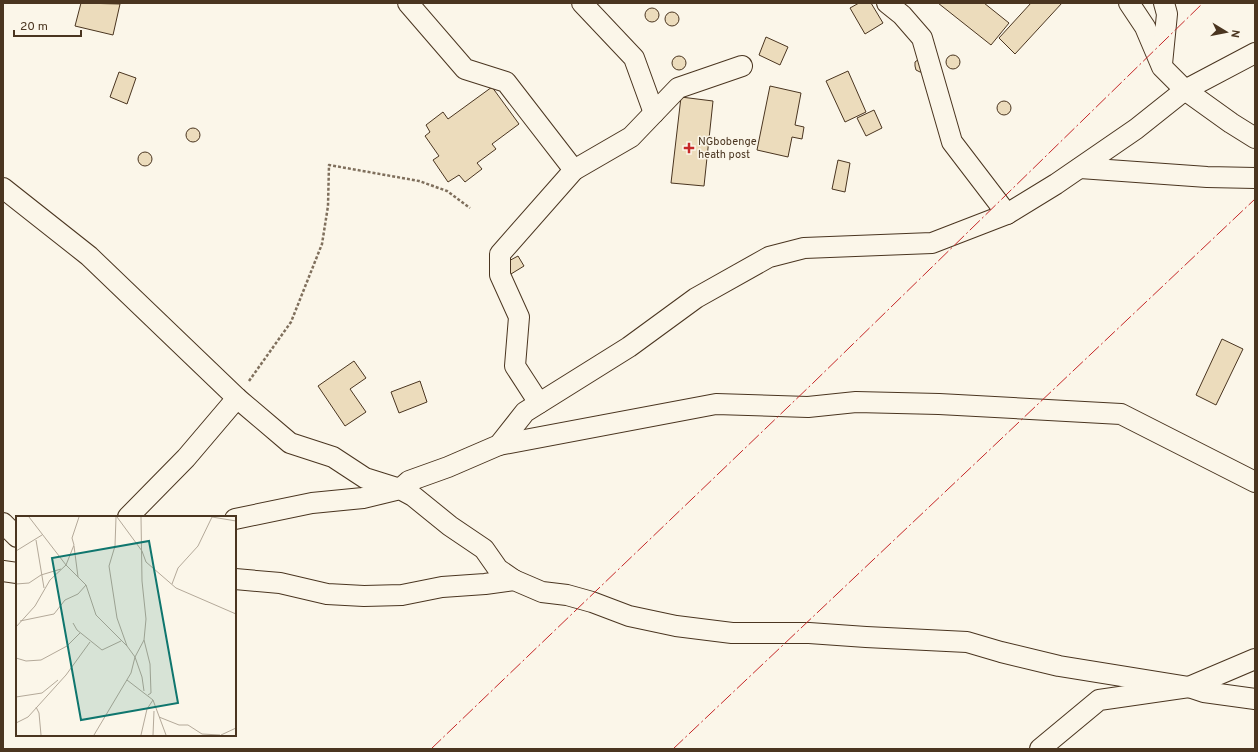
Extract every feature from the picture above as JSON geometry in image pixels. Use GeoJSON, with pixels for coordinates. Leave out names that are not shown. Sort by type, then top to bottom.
{"type":"FeatureCollection","features":[{"type":"Feature","properties":{"kind":"street"},"geometry":{"type":"LineString","coordinates":[[408,3],[465,69],[506,82],[574,170]]}},
{"type":"Feature","properties":{"kind":"street"},"geometry":{"type":"LineString","coordinates":[[582,3],[634,58],[654,113]]}},
{"type":"Feature","properties":{"kind":"street"},"geometry":{"type":"LineString","coordinates":[[887,3],[902,15],[922,38],[952,142],[1007,214]]}},
{"type":"Feature","properties":{"kind":"street"},"geometry":{"type":"LineString","coordinates":[[1129,3],[1145,27],[1162,67],[1185,90],[1231,124],[1255,138]]}},
{"type":"Feature","properties":{"kind":"street"},"geometry":{"type":"LineString","coordinates":[[1162,67],[1167,14],[1164,3]]}},
{"type":"Feature","properties":{"kind":"street"},"geometry":{"type":"LineString","coordinates":[[499,445],[525,412],[629,347],[696,298],[769,257],[804,248],[932,243],[1007,214],[1080,168],[1136,129],[1185,90],[1255,53]]}},
{"type":"Feature","properties":{"kind":"street"},"geometry":{"type":"LineString","coordinates":[[539,403],[516,366],[519,317],[500,275],[500,254],[574,170],[631,137],[678,88],[742,66]]}},
{"type":"Feature","properties":{"kind":"street"},"geometry":{"type":"LineString","coordinates":[[1080,168],[1207,177],[1255,178]]}},
{"type":"Feature","properties":{"kind":"street"},"geometry":{"type":"LineString","coordinates":[[3,188],[89,256],[237,398],[290,443],[333,457],[365,478],[400,489],[413,496],[450,526],[484,549],[498,569],[514,580],[542,592],[567,595],[592,602],[629,616],[676,626],[732,633],[809,633],[967,642],[1059,666],[1189,687],[1204,692],[1255,699]]}},
{"type":"Feature","properties":{"kind":"street"},"geometry":{"type":"LineString","coordinates":[[136,516],[237,398]]}},
{"type":"Feature","properties":{"kind":"street"},"geometry":{"type":"LineString","coordinates":[[236,519],[312,503],[363,498],[400,489],[409,481],[448,467],[499,445],[716,404],[808,407],[856,402],[939,404],[1121,414],[1255,482]]}},
{"type":"Feature","properties":{"kind":"street"},"geometry":{"type":"LineString","coordinates":[[3,523],[16,536]]}},
{"type":"Feature","properties":{"kind":"street"},"geometry":{"type":"LineString","coordinates":[[3,570],[16,574]]}},
{"type":"Feature","properties":{"kind":"street"},"geometry":{"type":"LineString","coordinates":[[3,576],[16,574]]}},
{"type":"Feature","properties":{"kind":"street"},"geometry":{"type":"LineString","coordinates":[[236,579],[280,583],[327,594],[364,596],[402,596],[442,587],[514,580]]}},
{"type":"Feature","properties":{"kind":"street"},"geometry":{"type":"LineString","coordinates":[[1040,749],[1099,700],[1189,687],[1255,658]]}},
{"type":"Feature","properties":{"kind":"path"},"geometry":{"type":"LineString","coordinates":[[237,398],[291,322],[322,244],[328,206],[329,165],[419,181],[447,191],[470,208]]}},
{"type":"Feature","properties":{"kind":"building"},"geometry":{"type":"Polygon","coordinates":[[[81,3],[120,4],[113,35],[75,26],[81,3]]]}},
{"type":"Feature","properties":{"kind":"building"},"geometry":{"type":"Polygon","coordinates":[[[859,3],[871,3],[883,23],[865,34],[850,8],[859,3]]]}},
{"type":"Feature","properties":{"kind":"building"},"geometry":{"type":"Polygon","coordinates":[[[938,3],[984,3],[1009,23],[991,45],[938,3]]]}},
{"type":"Feature","properties":{"kind":"building"},"geometry":{"type":"Polygon","coordinates":[[[1031,3],[1062,3],[1015,54],[999,38],[1031,3]]]}},
{"type":"Feature","properties":{"kind":"building"},"geometry":{"type":"Polygon","coordinates":[[[649,8],[655,8],[659,12],[659,18],[655,22],[649,22],[645,18],[645,12],[649,8]]]}},
{"type":"Feature","properties":{"kind":"building"},"geometry":{"type":"Polygon","coordinates":[[[669,12],[675,12],[679,16],[679,22],[675,26],[669,26],[665,22],[665,16],[669,12]]]}},
{"type":"Feature","properties":{"kind":"building"},"geometry":{"type":"Polygon","coordinates":[[[766,37],[788,47],[780,65],[759,55],[766,37]]]}},
{"type":"Feature","properties":{"kind":"building"},"geometry":{"type":"Polygon","coordinates":[[[953,55],[958,57],[960,62],[958,67],[953,69],[948,67],[946,62],[948,57],[953,55]]]}},
{"type":"Feature","properties":{"kind":"building"},"geometry":{"type":"Polygon","coordinates":[[[676,56],[682,56],[686,60],[686,66],[682,70],[676,70],[672,66],[672,60],[676,56]]]}},
{"type":"Feature","properties":{"kind":"building"},"geometry":{"type":"Polygon","coordinates":[[[919,59],[925,72],[916,70],[915,62],[919,59]]]}},
{"type":"Feature","properties":{"kind":"building"},"geometry":{"type":"Polygon","coordinates":[[[848,71],[866,112],[845,122],[826,81],[848,71]]]}},
{"type":"Feature","properties":{"kind":"building"},"geometry":{"type":"Polygon","coordinates":[[[119,72],[136,78],[127,104],[110,97],[119,72]]]}},
{"type":"Feature","properties":{"kind":"building"},"geometry":{"type":"Polygon","coordinates":[[[770,86],[801,93],[795,125],[804,127],[802,139],[792,137],[788,157],[757,150],[770,86]]]}},
{"type":"Feature","properties":{"kind":"building"},"geometry":{"type":"Polygon","coordinates":[[[492,87],[519,124],[492,144],[496,149],[477,163],[482,169],[465,182],[459,175],[448,182],[433,160],[439,156],[425,136],[430,132],[426,125],[443,112],[448,119],[492,87]]]}},
{"type":"Feature","properties":{"kind":"building"},"geometry":{"type":"Polygon","coordinates":[[[681,97],[713,101],[704,186],[671,183],[681,97]]]}},
{"type":"Feature","properties":{"kind":"building"},"geometry":{"type":"Polygon","coordinates":[[[1004,101],[1009,103],[1011,108],[1009,113],[1004,115],[999,113],[997,108],[999,103],[1004,101]]]}},
{"type":"Feature","properties":{"kind":"building"},"geometry":{"type":"Polygon","coordinates":[[[874,110],[882,128],[866,136],[857,118],[874,110]]]}},
{"type":"Feature","properties":{"kind":"building"},"geometry":{"type":"Polygon","coordinates":[[[193,128],[198,130],[200,135],[198,140],[193,142],[188,140],[186,135],[188,130],[193,128]]]}},
{"type":"Feature","properties":{"kind":"building"},"geometry":{"type":"Polygon","coordinates":[[[142,152],[148,152],[152,156],[152,162],[148,166],[142,166],[138,162],[138,156],[142,152]]]}},
{"type":"Feature","properties":{"kind":"building"},"geometry":{"type":"Polygon","coordinates":[[[838,160],[850,163],[845,192],[832,189],[838,160]]]}},
{"type":"Feature","properties":{"kind":"building"},"geometry":{"type":"Polygon","coordinates":[[[518,256],[524,266],[511,274],[505,263],[518,256]]]}},
{"type":"Feature","properties":{"kind":"building"},"geometry":{"type":"Polygon","coordinates":[[[1222,339],[1243,349],[1216,405],[1196,395],[1222,339]]]}},
{"type":"Feature","properties":{"kind":"building"},"geometry":{"type":"Polygon","coordinates":[[[354,361],[366,378],[350,389],[366,412],[345,426],[318,386],[354,361]]]}},
{"type":"Feature","properties":{"kind":"building"},"geometry":{"type":"Polygon","coordinates":[[[420,381],[427,402],[399,413],[391,392],[420,381]]]}},
{"type":"Feature","properties":{"kind":"power"},"geometry":{"type":"LineString","coordinates":[[431,749],[812,384],[1203,3]]}},
{"type":"Feature","properties":{"kind":"power"},"geometry":{"type":"LineString","coordinates":[[673,749],[1255,199]]}},
{"type":"Feature","properties":{"kind":"place","name":"NGbobenge heath post"},"geometry":{"type":"Point","coordinates":[689,148]}}]}
